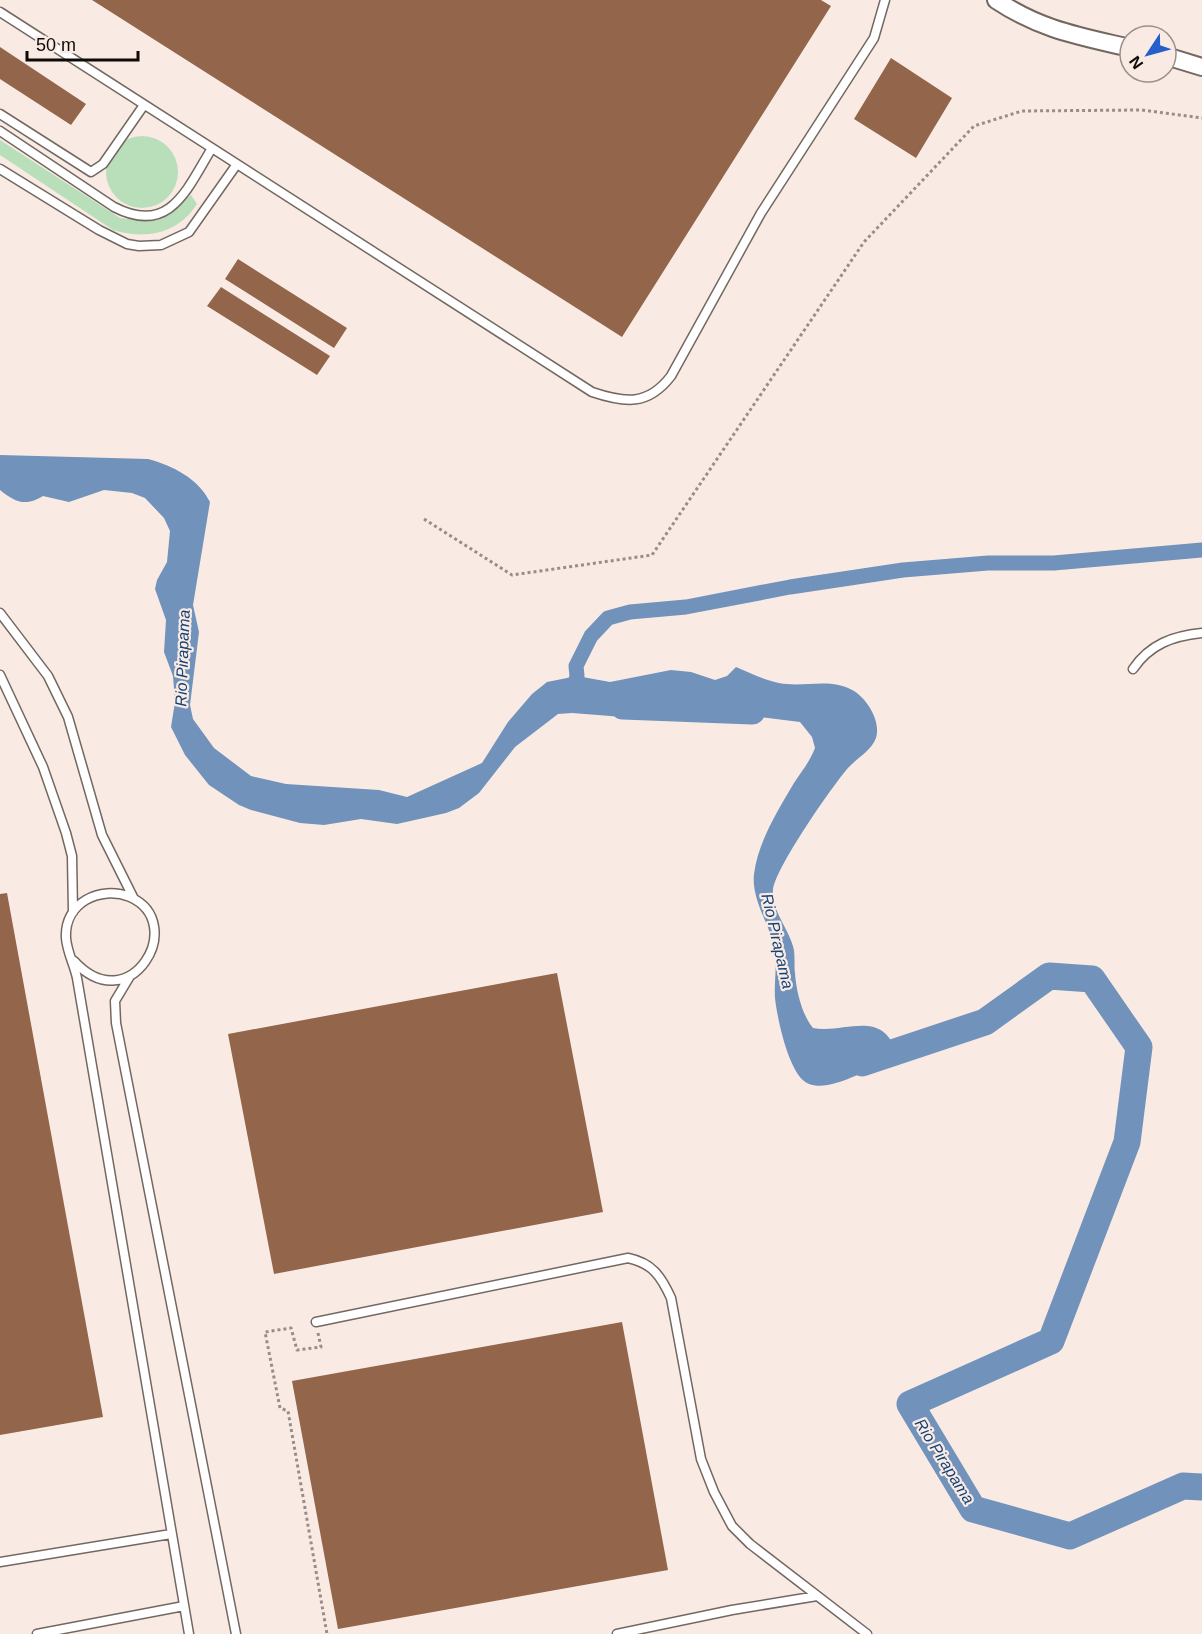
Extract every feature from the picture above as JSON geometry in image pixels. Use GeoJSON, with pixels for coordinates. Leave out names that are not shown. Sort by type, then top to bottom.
{"type":"FeatureCollection","features":[{"type":"Feature","properties":{"kind":"street"},"geometry":{"type":"LineString","coordinates":[[996,0],[1032,22],[1053,31],[1118,45]]}},
{"type":"Feature","properties":{"kind":"street"},"geometry":{"type":"LineString","coordinates":[[1178,60],[1202,67]]}},
{"type":"Feature","properties":{"kind":"lane"},"geometry":{"type":"LineString","coordinates":[[0,12],[592,392],[620,401],[645,398],[661,389],[671,376],[761,213],[874,38],[885,0]]}},
{"type":"Feature","properties":{"kind":"lane"},"geometry":{"type":"LineString","coordinates":[[0,114],[91,172],[103,164],[144,105]]}},
{"type":"Feature","properties":{"kind":"lane"},"geometry":{"type":"LineString","coordinates":[[0,131],[114,207],[132,216],[148,218],[164,212],[180,200],[212,148]]}},
{"type":"Feature","properties":{"kind":"lane"},"geometry":{"type":"LineString","coordinates":[[0,169],[99,230],[127,244],[139,246],[161,245],[189,232],[237,164]]}},
{"type":"Feature","properties":{"kind":"lane"},"geometry":{"type":"LineString","coordinates":[[0,613],[48,676],[68,717],[102,836],[134,899],[148,914],[154,933],[148,959],[120,989],[115,1001],[116,1023],[236,1634]]}},
{"type":"Feature","properties":{"kind":"lane"},"geometry":{"type":"LineString","coordinates":[[1133,669],[1140,659],[1160,643],[1174,637],[1202,633]]}},
{"type":"Feature","properties":{"kind":"lane"},"geometry":{"type":"LineString","coordinates":[[0,675],[44,767],[72,856],[73,912],[66,937],[74,962],[189,1634]]}},
{"type":"Feature","properties":{"kind":"lane"},"geometry":{"type":"LineString","coordinates":[[73,912],[82,902],[94,895],[108,892],[134,899]]}},
{"type":"Feature","properties":{"kind":"lane"},"geometry":{"type":"LineString","coordinates":[[74,962],[82,971],[105,981],[130,976]]}},
{"type":"Feature","properties":{"kind":"lane"},"geometry":{"type":"LineString","coordinates":[[316,1322],[628,1258],[646,1262],[662,1279],[671,1298],[701,1459],[714,1492],[732,1526],[750,1544],[867,1634]]}},
{"type":"Feature","properties":{"kind":"lane"},"geometry":{"type":"LineString","coordinates":[[0,1562],[171,1534]]}},
{"type":"Feature","properties":{"kind":"lane"},"geometry":{"type":"LineString","coordinates":[[617,1634],[732,1610],[817,1596]]}},
{"type":"Feature","properties":{"kind":"lane"},"geometry":{"type":"LineString","coordinates":[[37,1634],[184,1606]]}},
{"type":"Feature","properties":{"kind":"path"},"geometry":{"type":"LineString","coordinates":[[424,519],[512,575],[652,555],[864,242],[974,126],[1022,111],[1142,110],[1202,118]]}},
{"type":"Feature","properties":{"kind":"path"},"geometry":{"type":"LineString","coordinates":[[316,1322],[321,1347],[297,1350],[291,1328],[265,1332],[280,1408],[288,1411],[327,1634]]}},
{"type":"Feature","properties":{"kind":"green space"},"geometry":{"type":"Polygon","coordinates":[[[142,136],[162,142],[172,152],[178,172],[172,192],[162,202],[142,208],[122,202],[112,192],[106,172],[112,152],[122,142],[142,136]]]}},
{"type":"Feature","properties":{"kind":"green space"},"geometry":{"type":"Polygon","coordinates":[[[0,140],[120,218],[148,221],[164,216],[191,195],[197,204],[180,222],[160,232],[137,234],[113,230],[0,155],[0,140]]]}},
{"type":"Feature","properties":{"kind":"water"},"geometry":{"type":"Polygon","coordinates":[[[0,455],[148,459],[184,474],[199,486],[210,502],[193,605],[199,632],[190,705],[193,719],[214,748],[251,776],[286,784],[379,790],[407,797],[482,763],[508,722],[532,694],[547,682],[577,676],[610,682],[671,670],[691,672],[715,680],[727,676],[736,667],[779,683],[827,684],[854,691],[864,700],[875,718],[876,738],[871,747],[840,777],[805,828],[776,881],[773,899],[792,943],[798,994],[813,1028],[872,1027],[890,1039],[896,1052],[854,1076],[830,1085],[819,1086],[809,1084],[802,1079],[785,1045],[775,998],[775,953],[756,894],[754,874],[760,850],[770,827],[815,748],[812,737],[800,722],[745,715],[729,716],[703,703],[681,699],[647,715],[623,717],[558,714],[515,747],[479,793],[459,808],[446,813],[397,824],[361,819],[324,825],[300,823],[251,810],[239,805],[209,785],[185,755],[171,727],[175,702],[173,676],[164,652],[166,620],[155,589],[157,580],[167,562],[170,531],[164,518],[145,498],[132,493],[104,490],[69,502],[43,496],[31,501],[20,502],[0,490],[0,455]]]}},
{"type":"Feature","properties":{"kind":"building"},"geometry":{"type":"Polygon","coordinates":[[[92,0],[821,0],[831,6],[622,337],[92,0]]]}},
{"type":"Feature","properties":{"kind":"building"},"geometry":{"type":"Polygon","coordinates":[[[0,47],[86,104],[71,125],[0,79],[0,47]]]}},
{"type":"Feature","properties":{"kind":"building"},"geometry":{"type":"Polygon","coordinates":[[[891,58],[952,98],[916,158],[854,119],[891,58]]]}},
{"type":"Feature","properties":{"kind":"building"},"geometry":{"type":"Polygon","coordinates":[[[238,259],[347,328],[334,348],[225,279],[238,259]]]}},
{"type":"Feature","properties":{"kind":"building"},"geometry":{"type":"Polygon","coordinates":[[[221,287],[330,356],[317,375],[207,306],[221,287]]]}},
{"type":"Feature","properties":{"kind":"building"},"geometry":{"type":"Polygon","coordinates":[[[7,893],[103,1417],[0,1435],[0,894],[7,893]]]}},
{"type":"Feature","properties":{"kind":"building"},"geometry":{"type":"Polygon","coordinates":[[[557,973],[603,1212],[274,1274],[228,1034],[557,973]]]}},
{"type":"Feature","properties":{"kind":"building"},"geometry":{"type":"Polygon","coordinates":[[[622,1322],[668,1570],[338,1629],[292,1381],[622,1322]]]}},
{"type":"Feature","properties":{"kind":"waterway"},"geometry":{"type":"LineString","coordinates":[[572,695],[577,676],[576,666],[591,636],[608,618],[630,612],[686,607],[790,587],[903,570],[988,563],[1054,563],[1202,550]]}},
{"type":"Feature","properties":{"kind":"waterway","name":"Rio Pirapama"},"geometry":{"type":"LineString","coordinates":[[623,706],[752,711]]}},
{"type":"Feature","properties":{"kind":"waterway","name":"Rio Pirapama"},"geometry":{"type":"LineString","coordinates":[[862,1063],[985,1022],[1049,976],[1092,979],[1139,1047],[1127,1142],[1051,1341],[910,1404],[973,1509],[1070,1536],[1183,1486],[1202,1487]]}}]}
